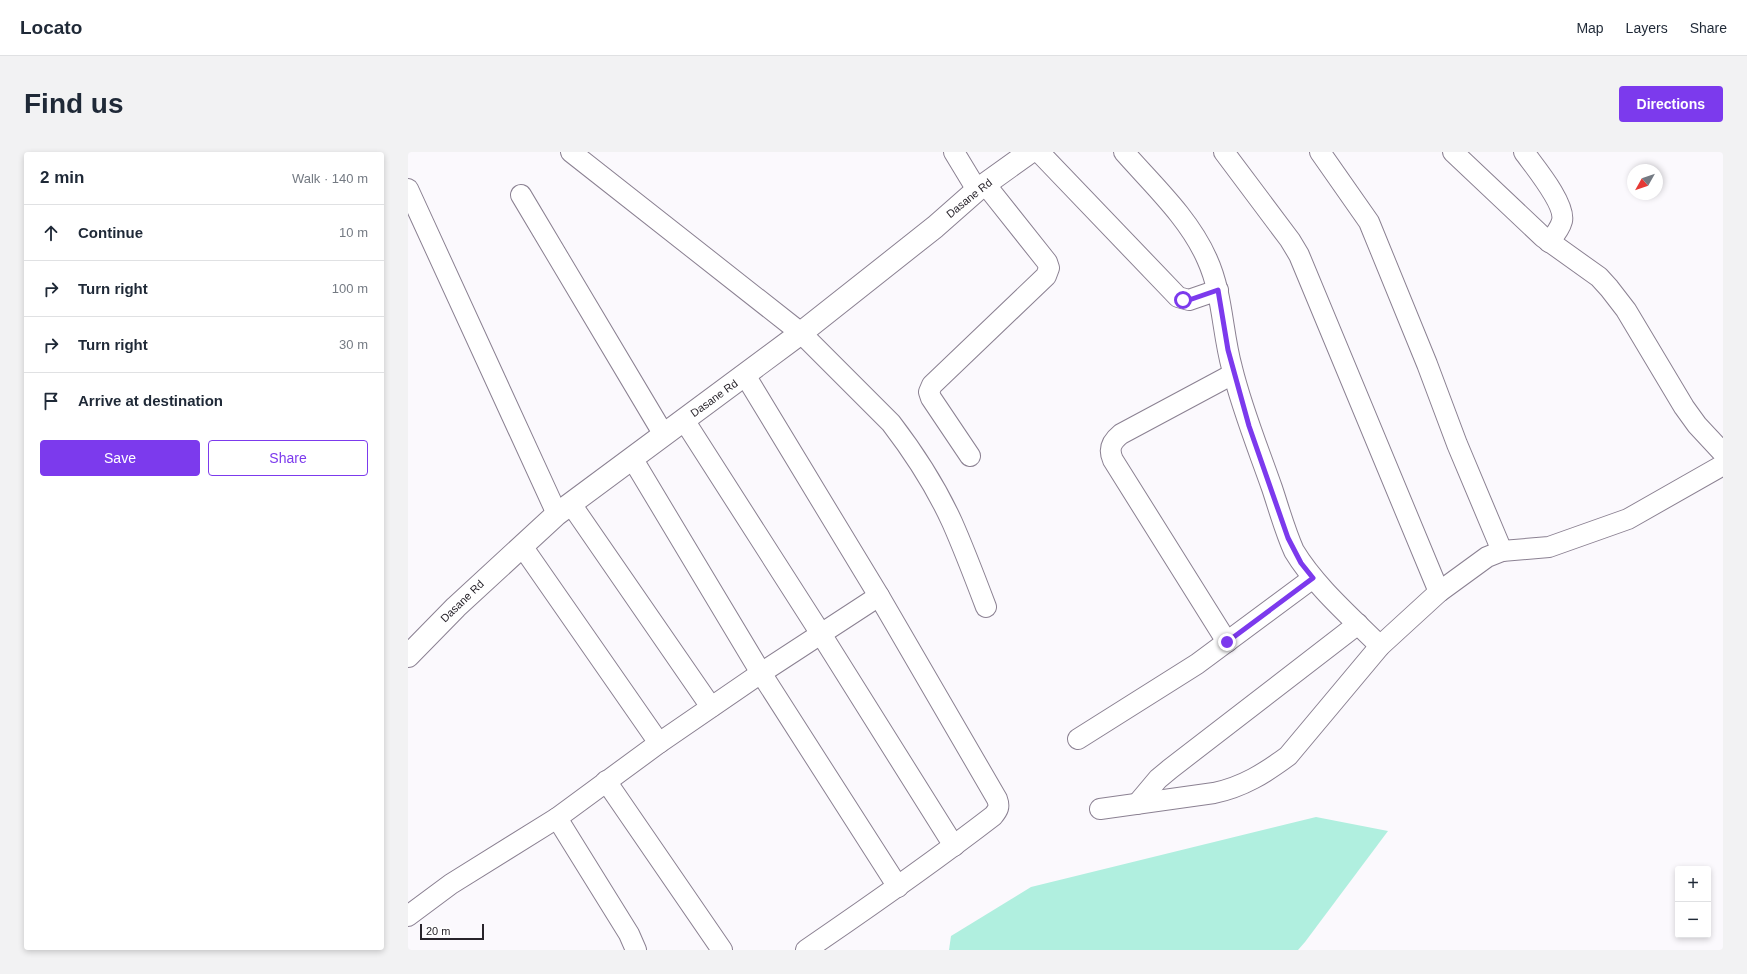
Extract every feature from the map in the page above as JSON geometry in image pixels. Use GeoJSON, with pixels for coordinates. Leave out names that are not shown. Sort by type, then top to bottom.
{"type":"FeatureCollection","features":[{"type":"Feature","properties":{"kind":"street"},"geometry":{"type":"LineString","coordinates":[[571,152],[801,333],[891,422],[938,494],[951,521],[986,607]]}},
{"type":"Feature","properties":{"kind":"street"},"geometry":{"type":"LineString","coordinates":[[954,152],[981,187],[1047,262],[1049,268],[1046,276],[932,385],[929,392],[931,398],[970,456]]}},
{"type":"Feature","properties":{"kind":"street","name":"Dasane Rd"},"geometry":{"type":"LineString","coordinates":[[408,656],[456,607],[564,509],[801,333],[935,227],[981,187],[1030,152]]}},
{"type":"Feature","properties":{"kind":"street"},"geometry":{"type":"LineString","coordinates":[[1039,152],[1178,298],[1189,300],[1218,290]]}},
{"type":"Feature","properties":{"kind":"street"},"geometry":{"type":"LineString","coordinates":[[1124,152],[1169,202],[1190,230],[1207,259],[1218,290],[1228,350],[1249,426],[1288,538],[1301,563],[1313,578],[1380,646]]}},
{"type":"Feature","properties":{"kind":"street"},"geometry":{"type":"LineString","coordinates":[[1224,152],[1290,240],[1299,255],[1439,592]]}},
{"type":"Feature","properties":{"kind":"street"},"geometry":{"type":"LineString","coordinates":[[1320,152],[1369,222],[1427,364],[1457,444],[1502,551]]}},
{"type":"Feature","properties":{"kind":"street"},"geometry":{"type":"LineString","coordinates":[[1453,152],[1549,242],[1599,277],[1617,296],[1684,407],[1697,425],[1723,453]]}},
{"type":"Feature","properties":{"kind":"street"},"geometry":{"type":"LineString","coordinates":[[1524,152],[1557,201],[1562,214],[1561,225],[1549,242]]}},
{"type":"Feature","properties":{"kind":"street"},"geometry":{"type":"LineString","coordinates":[[408,189],[564,509],[712,707]]}},
{"type":"Feature","properties":{"kind":"street"},"geometry":{"type":"LineString","coordinates":[[520,195],[664,435]]}},
{"type":"Feature","properties":{"kind":"street"},"geometry":{"type":"LineString","coordinates":[[745,374],[879,596],[997,799],[999,805],[993,816],[954,846],[898,887],[806,950]]}},
{"type":"Feature","properties":{"kind":"street"},"geometry":{"type":"LineString","coordinates":[[1227,642],[1110,454],[1110,446],[1121,434],[1234,374]]}},
{"type":"Feature","properties":{"kind":"street"},"geometry":{"type":"LineString","coordinates":[[684,420],[954,846]]}},
{"type":"Feature","properties":{"kind":"street"},"geometry":{"type":"LineString","coordinates":[[632,458],[761,674],[898,887]]}},
{"type":"Feature","properties":{"kind":"street"},"geometry":{"type":"LineString","coordinates":[[1100,809],[1232,789],[1270,770],[1288,756],[1380,646],[1439,592],[1486,557],[1502,551],[1549,547],[1628,519],[1723,465]]}},
{"type":"Feature","properties":{"kind":"street"},"geometry":{"type":"LineString","coordinates":[[522,546],[659,743]]}},
{"type":"Feature","properties":{"kind":"street"},"geometry":{"type":"LineString","coordinates":[[1078,739],[1197,664],[1313,578]]}},
{"type":"Feature","properties":{"kind":"street"},"geometry":{"type":"LineString","coordinates":[[408,916],[451,884],[557,818],[659,743],[879,596]]}},
{"type":"Feature","properties":{"kind":"street"},"geometry":{"type":"LineString","coordinates":[[1137,804],[1170,769],[1358,624]]}},
{"type":"Feature","properties":{"kind":"street"},"geometry":{"type":"LineString","coordinates":[[606,781],[722,950]]}},
{"type":"Feature","properties":{"kind":"street"},"geometry":{"type":"LineString","coordinates":[[557,818],[629,934],[636,950]]}},
{"type":"Feature","properties":{"kind":"shaded area"},"geometry":{"type":"Polygon","coordinates":[[[1316,817],[1388,831],[1298,950],[949,950],[951,936],[1031,887],[1316,817]]]}},
{"type":"Feature","properties":{"kind":"route"},"geometry":{"type":"LineString","coordinates":[[1183,300],[1189,300],[1218,290],[1232,368],[1249,426],[1272,488],[1288,538],[1301,563],[1313,578],[1227,642]]}}]}
